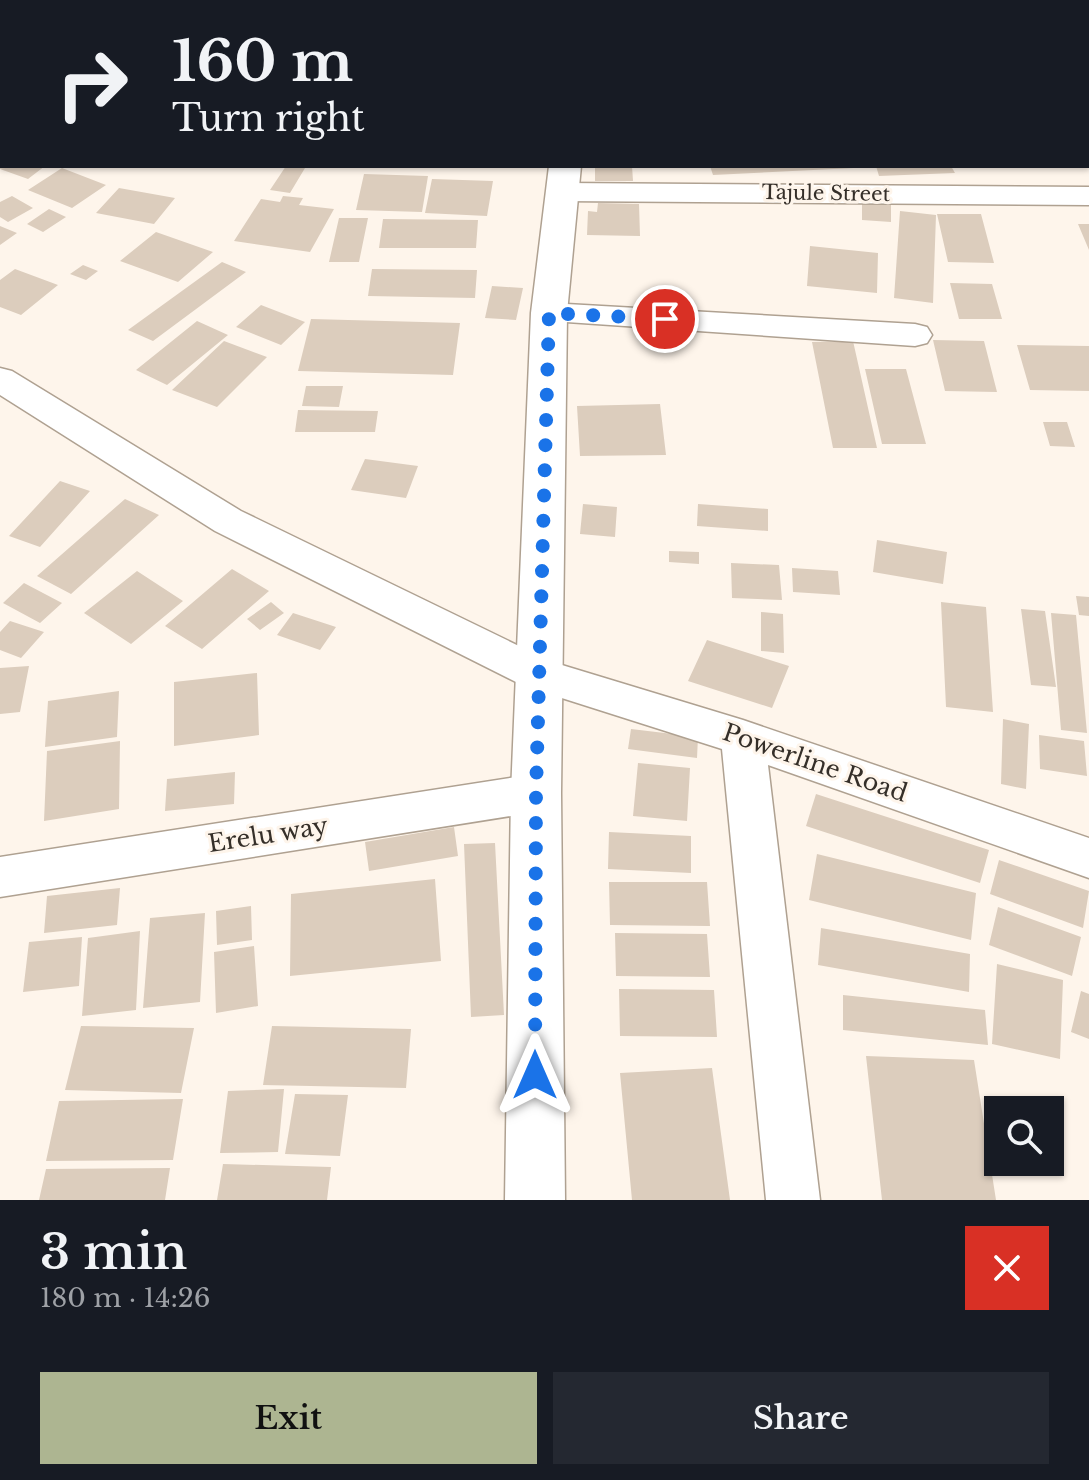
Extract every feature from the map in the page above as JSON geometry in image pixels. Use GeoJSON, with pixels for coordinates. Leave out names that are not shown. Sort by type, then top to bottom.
{"type":"FeatureCollection","features":[{"type":"Feature","properties":{"kind":"street","name":"Tajule Street"},"geometry":{"type":"LineString","coordinates":[[564,179],[1089,196]]}},
{"type":"Feature","properties":{"kind":"street"},"geometry":{"type":"LineString","coordinates":[[535,1200],[536,793],[549,313],[564,179]]}},
{"type":"Feature","properties":{"kind":"street"},"geometry":{"type":"LineString","coordinates":[[549,313],[915,335]]}},
{"type":"Feature","properties":{"kind":"street","name":"Powerline Road"},"geometry":{"type":"LineString","coordinates":[[0,379],[228,521],[539,674],[743,738],[1089,858]]}},
{"type":"Feature","properties":{"kind":"street"},"geometry":{"type":"LineString","coordinates":[[743,738],[793,1200]]}},
{"type":"Feature","properties":{"kind":"street","name":"Erelu way"},"geometry":{"type":"LineString","coordinates":[[0,877],[536,793]]}},
{"type":"Feature","properties":{"kind":"building"},"geometry":{"type":"Polygon","coordinates":[[[0,168],[42,168],[28,179],[0,168]]]}},
{"type":"Feature","properties":{"kind":"building"},"geometry":{"type":"Polygon","coordinates":[[[62,168],[106,185],[72,208],[28,190],[62,168]]]}},
{"type":"Feature","properties":{"kind":"building"},"geometry":{"type":"Polygon","coordinates":[[[285,168],[305,168],[290,193],[270,190],[285,168]]]}},
{"type":"Feature","properties":{"kind":"building"},"geometry":{"type":"Polygon","coordinates":[[[595,168],[632,168],[633,181],[595,181],[595,168]]]}},
{"type":"Feature","properties":{"kind":"building"},"geometry":{"type":"Polygon","coordinates":[[[711,168],[854,168],[713,175],[711,168]]]}},
{"type":"Feature","properties":{"kind":"building"},"geometry":{"type":"Polygon","coordinates":[[[877,168],[952,168],[955,173],[879,176],[877,168]]]}},
{"type":"Feature","properties":{"kind":"building"},"geometry":{"type":"Polygon","coordinates":[[[364,174],[428,176],[422,212],[356,210],[364,174]]]}},
{"type":"Feature","properties":{"kind":"building"},"geometry":{"type":"Polygon","coordinates":[[[432,179],[493,181],[487,216],[425,213],[432,179]]]}},
{"type":"Feature","properties":{"kind":"building"},"geometry":{"type":"Polygon","coordinates":[[[119,188],[175,198],[154,224],[96,213],[119,188]]]}},
{"type":"Feature","properties":{"kind":"building"},"geometry":{"type":"Polygon","coordinates":[[[12,196],[33,208],[8,222],[0,217],[0,202],[12,196]]]}},
{"type":"Feature","properties":{"kind":"building"},"geometry":{"type":"Polygon","coordinates":[[[283,196],[303,198],[299,205],[334,209],[310,252],[234,241],[261,199],[280,202],[283,196]]]}},
{"type":"Feature","properties":{"kind":"building"},"geometry":{"type":"Polygon","coordinates":[[[862,199],[891,201],[891,222],[862,220],[862,199]]]}},
{"type":"Feature","properties":{"kind":"building"},"geometry":{"type":"Polygon","coordinates":[[[598,203],[639,204],[640,236],[587,235],[588,211],[597,212],[598,203]]]}},
{"type":"Feature","properties":{"kind":"building"},"geometry":{"type":"Polygon","coordinates":[[[49,209],[66,217],[43,232],[27,224],[49,209]]]}},
{"type":"Feature","properties":{"kind":"building"},"geometry":{"type":"Polygon","coordinates":[[[900,211],[936,215],[933,303],[894,298],[900,211]]]}},
{"type":"Feature","properties":{"kind":"building"},"geometry":{"type":"Polygon","coordinates":[[[937,214],[981,214],[994,263],[948,262],[937,214]]]}},
{"type":"Feature","properties":{"kind":"building"},"geometry":{"type":"Polygon","coordinates":[[[339,218],[368,218],[359,262],[329,262],[339,218]]]}},
{"type":"Feature","properties":{"kind":"building"},"geometry":{"type":"Polygon","coordinates":[[[383,219],[478,220],[476,248],[379,248],[383,219]]]}},
{"type":"Feature","properties":{"kind":"building"},"geometry":{"type":"Polygon","coordinates":[[[1078,224],[1089,224],[1089,250],[1078,224]]]}},
{"type":"Feature","properties":{"kind":"building"},"geometry":{"type":"Polygon","coordinates":[[[0,226],[17,233],[0,245],[0,226]]]}},
{"type":"Feature","properties":{"kind":"building"},"geometry":{"type":"Polygon","coordinates":[[[156,232],[213,252],[178,282],[120,261],[156,232]]]}},
{"type":"Feature","properties":{"kind":"building"},"geometry":{"type":"Polygon","coordinates":[[[810,246],[878,253],[877,293],[807,286],[810,246]]]}},
{"type":"Feature","properties":{"kind":"building"},"geometry":{"type":"Polygon","coordinates":[[[222,262],[246,272],[153,341],[128,330],[222,262]]]}},
{"type":"Feature","properties":{"kind":"building"},"geometry":{"type":"Polygon","coordinates":[[[83,265],[98,271],[86,280],[70,274],[83,265]]]}},
{"type":"Feature","properties":{"kind":"building"},"geometry":{"type":"Polygon","coordinates":[[[15,269],[58,285],[21,315],[0,307],[0,280],[15,269]]]}},
{"type":"Feature","properties":{"kind":"building"},"geometry":{"type":"Polygon","coordinates":[[[372,269],[477,270],[475,298],[368,296],[372,269]]]}},
{"type":"Feature","properties":{"kind":"building"},"geometry":{"type":"Polygon","coordinates":[[[950,283],[992,284],[1002,319],[959,319],[950,283]]]}},
{"type":"Feature","properties":{"kind":"building"},"geometry":{"type":"Polygon","coordinates":[[[492,286],[523,288],[516,320],[485,318],[492,286]]]}},
{"type":"Feature","properties":{"kind":"building"},"geometry":{"type":"Polygon","coordinates":[[[261,305],[305,322],[281,345],[236,327],[261,305]]]}},
{"type":"Feature","properties":{"kind":"building"},"geometry":{"type":"Polygon","coordinates":[[[311,319],[460,323],[453,375],[298,371],[311,319]]]}},
{"type":"Feature","properties":{"kind":"building"},"geometry":{"type":"Polygon","coordinates":[[[197,321],[228,335],[167,385],[136,370],[197,321]]]}},
{"type":"Feature","properties":{"kind":"building"},"geometry":{"type":"Polygon","coordinates":[[[933,340],[984,341],[997,392],[945,391],[933,340]]]}},
{"type":"Feature","properties":{"kind":"building"},"geometry":{"type":"Polygon","coordinates":[[[224,341],[267,357],[217,407],[172,390],[224,341]]]}},
{"type":"Feature","properties":{"kind":"building"},"geometry":{"type":"Polygon","coordinates":[[[853,341],[877,448],[833,448],[812,342],[853,341]]]}},
{"type":"Feature","properties":{"kind":"building"},"geometry":{"type":"Polygon","coordinates":[[[1017,345],[1089,346],[1089,391],[1030,390],[1017,345]]]}},
{"type":"Feature","properties":{"kind":"building"},"geometry":{"type":"Polygon","coordinates":[[[865,369],[906,369],[926,444],[882,444],[865,369]]]}},
{"type":"Feature","properties":{"kind":"building"},"geometry":{"type":"Polygon","coordinates":[[[306,386],[343,386],[339,407],[302,406],[306,386]]]}},
{"type":"Feature","properties":{"kind":"building"},"geometry":{"type":"Polygon","coordinates":[[[660,404],[666,455],[580,456],[577,406],[660,404]]]}},
{"type":"Feature","properties":{"kind":"building"},"geometry":{"type":"Polygon","coordinates":[[[298,410],[378,411],[375,432],[295,432],[298,410]]]}},
{"type":"Feature","properties":{"kind":"building"},"geometry":{"type":"Polygon","coordinates":[[[1043,422],[1067,422],[1075,447],[1050,446],[1043,422]]]}},
{"type":"Feature","properties":{"kind":"building"},"geometry":{"type":"Polygon","coordinates":[[[365,459],[418,466],[406,498],[351,490],[365,459]]]}},
{"type":"Feature","properties":{"kind":"building"},"geometry":{"type":"Polygon","coordinates":[[[60,481],[90,491],[40,547],[9,536],[60,481]]]}},
{"type":"Feature","properties":{"kind":"building"},"geometry":{"type":"Polygon","coordinates":[[[125,499],[159,515],[71,594],[37,576],[125,499]]]}},
{"type":"Feature","properties":{"kind":"building"},"geometry":{"type":"Polygon","coordinates":[[[583,504],[617,507],[615,537],[580,534],[583,504]]]}},
{"type":"Feature","properties":{"kind":"building"},"geometry":{"type":"Polygon","coordinates":[[[698,504],[768,509],[768,531],[697,526],[698,504]]]}},
{"type":"Feature","properties":{"kind":"building"},"geometry":{"type":"Polygon","coordinates":[[[877,540],[947,552],[943,584],[873,572],[877,540]]]}},
{"type":"Feature","properties":{"kind":"building"},"geometry":{"type":"Polygon","coordinates":[[[669,551],[699,552],[699,564],[669,562],[669,551]]]}},
{"type":"Feature","properties":{"kind":"building"},"geometry":{"type":"Polygon","coordinates":[[[731,563],[779,565],[782,600],[732,598],[731,563]]]}},
{"type":"Feature","properties":{"kind":"building"},"geometry":{"type":"Polygon","coordinates":[[[792,568],[838,571],[840,595],[793,592],[792,568]]]}},
{"type":"Feature","properties":{"kind":"building"},"geometry":{"type":"Polygon","coordinates":[[[232,569],[269,591],[202,649],[165,626],[232,569]]]}},
{"type":"Feature","properties":{"kind":"building"},"geometry":{"type":"Polygon","coordinates":[[[137,571],[183,601],[131,644],[84,613],[137,571]]]}},
{"type":"Feature","properties":{"kind":"building"},"geometry":{"type":"Polygon","coordinates":[[[24,583],[62,603],[40,623],[3,603],[24,583]]]}},
{"type":"Feature","properties":{"kind":"building"},"geometry":{"type":"Polygon","coordinates":[[[1076,596],[1089,597],[1089,616],[1079,615],[1076,596]]]}},
{"type":"Feature","properties":{"kind":"building"},"geometry":{"type":"Polygon","coordinates":[[[271,602],[284,613],[260,630],[247,619],[271,602]]]}},
{"type":"Feature","properties":{"kind":"building"},"geometry":{"type":"Polygon","coordinates":[[[941,602],[986,607],[993,712],[946,707],[941,602]]]}},
{"type":"Feature","properties":{"kind":"building"},"geometry":{"type":"Polygon","coordinates":[[[1021,609],[1045,611],[1056,687],[1031,685],[1021,609]]]}},
{"type":"Feature","properties":{"kind":"building"},"geometry":{"type":"Polygon","coordinates":[[[761,612],[783,614],[784,653],[761,651],[761,612]]]}},
{"type":"Feature","properties":{"kind":"building"},"geometry":{"type":"Polygon","coordinates":[[[293,613],[336,627],[320,650],[277,635],[293,613]]]}},
{"type":"Feature","properties":{"kind":"building"},"geometry":{"type":"Polygon","coordinates":[[[1051,613],[1076,615],[1087,733],[1061,730],[1051,613]]]}},
{"type":"Feature","properties":{"kind":"building"},"geometry":{"type":"Polygon","coordinates":[[[10,621],[44,632],[21,658],[0,650],[0,632],[10,621]]]}},
{"type":"Feature","properties":{"kind":"building"},"geometry":{"type":"Polygon","coordinates":[[[707,640],[789,666],[772,708],[688,681],[707,640]]]}},
{"type":"Feature","properties":{"kind":"building"},"geometry":{"type":"Polygon","coordinates":[[[29,666],[20,712],[0,714],[0,668],[29,666]]]}},
{"type":"Feature","properties":{"kind":"building"},"geometry":{"type":"Polygon","coordinates":[[[257,673],[259,735],[174,746],[174,682],[257,673]]]}},
{"type":"Feature","properties":{"kind":"building"},"geometry":{"type":"Polygon","coordinates":[[[119,691],[117,737],[45,747],[48,701],[119,691]]]}},
{"type":"Feature","properties":{"kind":"building"},"geometry":{"type":"Polygon","coordinates":[[[1003,719],[1029,724],[1026,789],[1001,784],[1003,719]]]}},
{"type":"Feature","properties":{"kind":"building"},"geometry":{"type":"Polygon","coordinates":[[[631,729],[698,737],[697,758],[628,749],[631,729]]]}},
{"type":"Feature","properties":{"kind":"building"},"geometry":{"type":"Polygon","coordinates":[[[1039,735],[1084,741],[1087,776],[1040,769],[1039,735]]]}},
{"type":"Feature","properties":{"kind":"building"},"geometry":{"type":"Polygon","coordinates":[[[120,741],[119,809],[44,821],[47,751],[120,741]]]}},
{"type":"Feature","properties":{"kind":"building"},"geometry":{"type":"Polygon","coordinates":[[[638,763],[690,768],[687,821],[633,816],[638,763]]]}},
{"type":"Feature","properties":{"kind":"building"},"geometry":{"type":"Polygon","coordinates":[[[235,772],[234,804],[165,811],[167,779],[235,772]]]}},
{"type":"Feature","properties":{"kind":"building"},"geometry":{"type":"Polygon","coordinates":[[[816,794],[989,850],[980,883],[806,826],[816,794]]]}},
{"type":"Feature","properties":{"kind":"building"},"geometry":{"type":"Polygon","coordinates":[[[454,827],[458,856],[369,871],[365,842],[454,827]]]}},
{"type":"Feature","properties":{"kind":"building"},"geometry":{"type":"Polygon","coordinates":[[[609,832],[691,836],[691,873],[608,869],[609,832]]]}},
{"type":"Feature","properties":{"kind":"building"},"geometry":{"type":"Polygon","coordinates":[[[495,843],[504,1015],[471,1017],[464,844],[495,843]]]}},
{"type":"Feature","properties":{"kind":"building"},"geometry":{"type":"Polygon","coordinates":[[[817,854],[976,893],[971,940],[809,900],[817,854]]]}},
{"type":"Feature","properties":{"kind":"building"},"geometry":{"type":"Polygon","coordinates":[[[999,860],[1089,891],[1083,928],[990,894],[999,860]]]}},
{"type":"Feature","properties":{"kind":"building"},"geometry":{"type":"Polygon","coordinates":[[[435,879],[441,961],[290,976],[291,894],[435,879]]]}},
{"type":"Feature","properties":{"kind":"building"},"geometry":{"type":"Polygon","coordinates":[[[609,882],[707,882],[710,926],[610,925],[609,882]]]}},
{"type":"Feature","properties":{"kind":"building"},"geometry":{"type":"Polygon","coordinates":[[[120,888],[117,925],[44,933],[47,896],[120,888]]]}},
{"type":"Feature","properties":{"kind":"building"},"geometry":{"type":"Polygon","coordinates":[[[251,906],[252,940],[217,945],[216,911],[251,906]]]}},
{"type":"Feature","properties":{"kind":"building"},"geometry":{"type":"Polygon","coordinates":[[[998,907],[1081,937],[1072,976],[989,945],[998,907]]]}},
{"type":"Feature","properties":{"kind":"building"},"geometry":{"type":"Polygon","coordinates":[[[205,913],[200,1002],[143,1008],[150,918],[205,913]]]}},
{"type":"Feature","properties":{"kind":"building"},"geometry":{"type":"Polygon","coordinates":[[[821,928],[970,954],[969,992],[818,965],[821,928]]]}},
{"type":"Feature","properties":{"kind":"building"},"geometry":{"type":"Polygon","coordinates":[[[140,931],[136,1010],[82,1016],[88,938],[140,931]]]}},
{"type":"Feature","properties":{"kind":"building"},"geometry":{"type":"Polygon","coordinates":[[[615,933],[707,934],[710,977],[616,976],[615,933]]]}},
{"type":"Feature","properties":{"kind":"building"},"geometry":{"type":"Polygon","coordinates":[[[82,937],[79,986],[23,992],[29,942],[82,937]]]}},
{"type":"Feature","properties":{"kind":"building"},"geometry":{"type":"Polygon","coordinates":[[[254,946],[258,1006],[216,1013],[214,952],[254,946]]]}},
{"type":"Feature","properties":{"kind":"building"},"geometry":{"type":"Polygon","coordinates":[[[997,964],[1063,980],[1060,1059],[992,1044],[997,964]]]}},
{"type":"Feature","properties":{"kind":"building"},"geometry":{"type":"Polygon","coordinates":[[[619,989],[714,990],[717,1037],[620,1036],[619,989]]]}},
{"type":"Feature","properties":{"kind":"building"},"geometry":{"type":"Polygon","coordinates":[[[1081,991],[1089,994],[1089,1039],[1071,1032],[1081,991]]]}},
{"type":"Feature","properties":{"kind":"building"},"geometry":{"type":"Polygon","coordinates":[[[843,995],[985,1010],[988,1045],[843,1030],[843,995]]]}},
{"type":"Feature","properties":{"kind":"building"},"geometry":{"type":"Polygon","coordinates":[[[81,1026],[194,1028],[181,1093],[65,1090],[81,1026]]]}},
{"type":"Feature","properties":{"kind":"building"},"geometry":{"type":"Polygon","coordinates":[[[272,1026],[411,1029],[406,1088],[263,1085],[272,1026]]]}},
{"type":"Feature","properties":{"kind":"building"},"geometry":{"type":"Polygon","coordinates":[[[866,1056],[974,1060],[984,1124],[984,1176],[992,1176],[996,1200],[882,1200],[866,1056]]]}},
{"type":"Feature","properties":{"kind":"building"},"geometry":{"type":"Polygon","coordinates":[[[712,1068],[730,1200],[632,1200],[620,1073],[712,1068]]]}},
{"type":"Feature","properties":{"kind":"building"},"geometry":{"type":"Polygon","coordinates":[[[284,1089],[278,1152],[220,1153],[228,1091],[284,1089]]]}},
{"type":"Feature","properties":{"kind":"building"},"geometry":{"type":"Polygon","coordinates":[[[295,1094],[348,1095],[340,1156],[285,1154],[295,1094]]]}},
{"type":"Feature","properties":{"kind":"building"},"geometry":{"type":"Polygon","coordinates":[[[183,1099],[173,1160],[46,1161],[59,1101],[183,1099]]]}},
{"type":"Feature","properties":{"kind":"building"},"geometry":{"type":"Polygon","coordinates":[[[223,1164],[331,1167],[327,1200],[217,1200],[223,1164]]]}},
{"type":"Feature","properties":{"kind":"building"},"geometry":{"type":"Polygon","coordinates":[[[170,1168],[165,1200],[39,1200],[46,1169],[170,1168]]]}},
{"type":"Feature","properties":{"kind":"route"},"geometry":{"type":"LineString","coordinates":[[535,1075],[536,793],[549,313],[665,319]]}}]}
